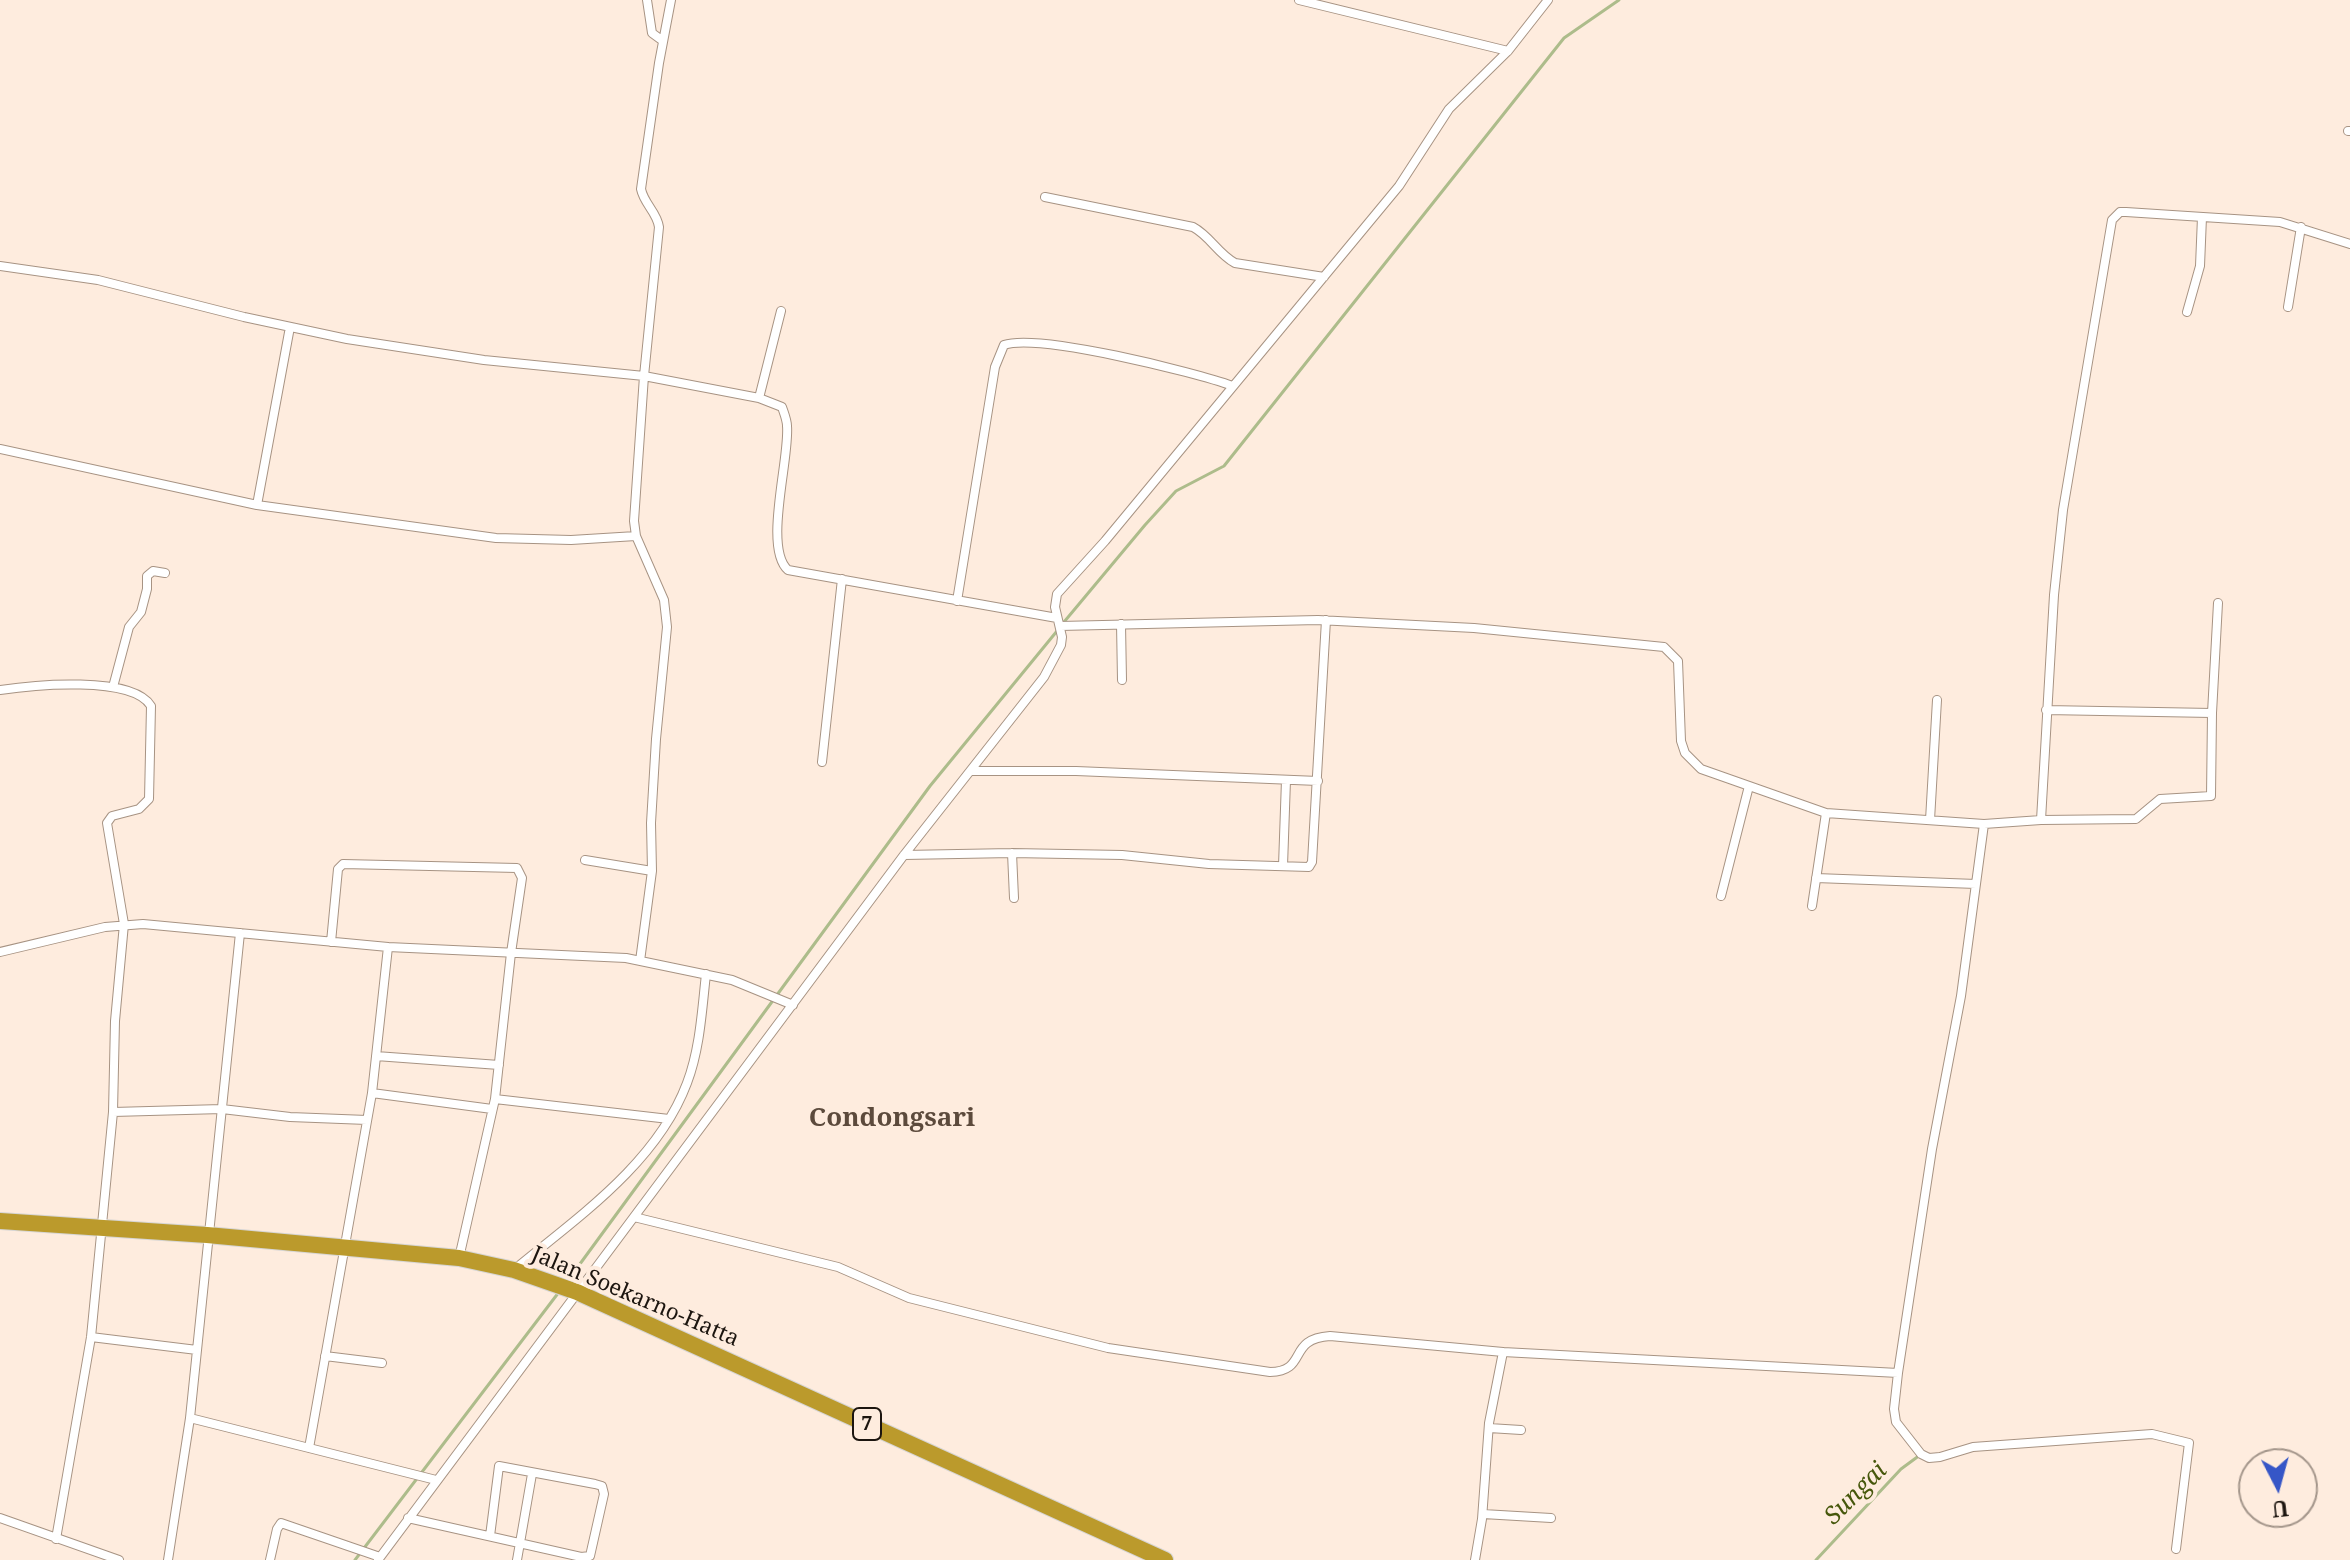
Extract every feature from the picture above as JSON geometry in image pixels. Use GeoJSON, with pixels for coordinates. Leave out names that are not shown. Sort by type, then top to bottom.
{"type":"FeatureCollection","features":[{"type":"Feature","properties":{"kind":"highway","name":"Jalan Soekarno-Hatta"},"geometry":{"type":"LineString","coordinates":[[0,1221],[345,1247],[459,1258],[514,1270],[568,1288],[1165,1560]]}},
{"type":"Feature","properties":{"kind":"street"},"geometry":{"type":"LineString","coordinates":[[647,0],[652,33],[663,41]]}},
{"type":"Feature","properties":{"kind":"street"},"geometry":{"type":"LineString","coordinates":[[640,961],[652,871],[651,823],[656,739],[667,627],[664,600],[636,536],[634,521],[659,227],[641,189],[671,0]]}},
{"type":"Feature","properties":{"kind":"street"},"geometry":{"type":"LineString","coordinates":[[1299,0],[1508,51]]}},
{"type":"Feature","properties":{"kind":"street"},"geometry":{"type":"LineString","coordinates":[[270,1560],[281,1523],[379,1558],[568,1288],[634,1217],[904,855],[1044,677],[1061,645],[1054,601],[1057,594],[1105,541],[1399,186],[1449,109],[1508,51],[1548,0]]}},
{"type":"Feature","properties":{"kind":"street"},"geometry":{"type":"LineString","coordinates":[[1045,197],[1193,227],[1204,233],[1226,258],[1235,263],[1324,277]]}},
{"type":"Feature","properties":{"kind":"street"},"geometry":{"type":"LineString","coordinates":[[2041,820],[2046,710],[2063,510],[2110,223],[2115,215],[2126,212],[2280,222],[2350,244]]}},
{"type":"Feature","properties":{"kind":"street"},"geometry":{"type":"LineString","coordinates":[[2187,312],[2200,266],[2202,217]]}},
{"type":"Feature","properties":{"kind":"street"},"geometry":{"type":"LineString","coordinates":[[2288,307],[2301,227]]}},
{"type":"Feature","properties":{"kind":"street"},"geometry":{"type":"LineString","coordinates":[[0,266],[98,280],[290,327],[438,354],[644,376],[759,398],[782,407],[787,425],[778,519],[779,556],[788,570],[1059,622],[1121,624],[1326,620],[1474,628],[1664,647],[1678,661],[1681,741],[1685,753],[1701,769],[1826,813],[1984,824],[2136,819],[2160,799],[2211,796],[2218,603]]}},
{"type":"Feature","properties":{"kind":"street"},"geometry":{"type":"LineString","coordinates":[[759,398],[781,311]]}},
{"type":"Feature","properties":{"kind":"street"},"geometry":{"type":"LineString","coordinates":[[257,505],[290,327]]}},
{"type":"Feature","properties":{"kind":"street"},"geometry":{"type":"LineString","coordinates":[[957,601],[995,367],[1004,345],[1018,342],[1056,346],[1173,368],[1233,386]]}},
{"type":"Feature","properties":{"kind":"street"},"geometry":{"type":"LineString","coordinates":[[0,449],[257,505],[496,538],[571,540],[636,536]]}},
{"type":"Feature","properties":{"kind":"street"},"geometry":{"type":"LineString","coordinates":[[113,687],[129,627],[141,612],[148,573],[165,573]]}},
{"type":"Feature","properties":{"kind":"street"},"geometry":{"type":"LineString","coordinates":[[822,762],[842,579]]}},
{"type":"Feature","properties":{"kind":"street"},"geometry":{"type":"LineString","coordinates":[[904,855],[1122,855],[1209,864],[1304,868],[1311,865],[1326,620]]}},
{"type":"Feature","properties":{"kind":"street"},"geometry":{"type":"LineString","coordinates":[[1121,624],[1122,680]]}},
{"type":"Feature","properties":{"kind":"street"},"geometry":{"type":"LineString","coordinates":[[0,690],[66,684],[113,687],[142,696],[151,706],[149,799],[139,809],[112,816],[107,823],[124,924],[115,1021],[113,1112],[91,1337],[56,1539]]}},
{"type":"Feature","properties":{"kind":"street"},"geometry":{"type":"LineString","coordinates":[[1930,820],[1937,700]]}},
{"type":"Feature","properties":{"kind":"street"},"geometry":{"type":"LineString","coordinates":[[2046,710],[2212,713]]}},
{"type":"Feature","properties":{"kind":"street"},"geometry":{"type":"LineString","coordinates":[[971,771],[1076,771],[1318,781]]}},
{"type":"Feature","properties":{"kind":"street"},"geometry":{"type":"LineString","coordinates":[[1283,866],[1286,780]]}},
{"type":"Feature","properties":{"kind":"street"},"geometry":{"type":"LineString","coordinates":[[1721,896],[1749,786]]}},
{"type":"Feature","properties":{"kind":"street"},"geometry":{"type":"LineString","coordinates":[[1812,906],[1826,813]]}},
{"type":"Feature","properties":{"kind":"street"},"geometry":{"type":"LineString","coordinates":[[1984,824],[1961,996],[1932,1149],[1898,1373],[1894,1409],[1896,1422],[1921,1454],[1929,1458],[1973,1447],[2152,1434],[2189,1443],[2176,1549]]}},
{"type":"Feature","properties":{"kind":"street"},"geometry":{"type":"LineString","coordinates":[[1012,853],[1014,898]]}},
{"type":"Feature","properties":{"kind":"street"},"geometry":{"type":"LineString","coordinates":[[585,860],[652,871]]}},
{"type":"Feature","properties":{"kind":"street"},"geometry":{"type":"LineString","coordinates":[[331,942],[338,869],[343,864],[517,868],[522,878],[495,1099],[459,1258]]}},
{"type":"Feature","properties":{"kind":"street"},"geometry":{"type":"LineString","coordinates":[[1816,878],[1976,884]]}},
{"type":"Feature","properties":{"kind":"street"},"geometry":{"type":"LineString","coordinates":[[0,952],[124,924],[388,947],[640,961],[732,980],[793,1005]]}},
{"type":"Feature","properties":{"kind":"street"},"geometry":{"type":"LineString","coordinates":[[168,1560],[190,1418],[240,933]]}},
{"type":"Feature","properties":{"kind":"street"},"geometry":{"type":"LineString","coordinates":[[309,1448],[372,1093],[388,947]]}},
{"type":"Feature","properties":{"kind":"street"},"geometry":{"type":"LineString","coordinates":[[514,1270],[562,1233],[615,1185],[669,1119],[688,1080],[699,1033],[706,974]]}},
{"type":"Feature","properties":{"kind":"street"},"geometry":{"type":"LineString","coordinates":[[376,1056],[499,1065]]}},
{"type":"Feature","properties":{"kind":"street"},"geometry":{"type":"LineString","coordinates":[[372,1093],[492,1109]]}},
{"type":"Feature","properties":{"kind":"street"},"geometry":{"type":"LineString","coordinates":[[495,1099],[669,1119]]}},
{"type":"Feature","properties":{"kind":"street"},"geometry":{"type":"LineString","coordinates":[[113,1112],[222,1109],[290,1117],[367,1120]]}},
{"type":"Feature","properties":{"kind":"street"},"geometry":{"type":"LineString","coordinates":[[634,1217],[838,1267],[909,1298],[1108,1348],[1270,1372],[1284,1372],[1290,1368],[1301,1348],[1315,1337],[1330,1336],[1503,1352],[1898,1373]]}},
{"type":"Feature","properties":{"kind":"street"},"geometry":{"type":"LineString","coordinates":[[91,1337],[197,1350]]}},
{"type":"Feature","properties":{"kind":"street"},"geometry":{"type":"LineString","coordinates":[[1475,1560],[1483,1514],[1489,1428],[1503,1352]]}},
{"type":"Feature","properties":{"kind":"street"},"geometry":{"type":"LineString","coordinates":[[325,1356],[382,1363]]}},
{"type":"Feature","properties":{"kind":"street"},"geometry":{"type":"LineString","coordinates":[[190,1418],[436,1480]]}},
{"type":"Feature","properties":{"kind":"street"},"geometry":{"type":"LineString","coordinates":[[1489,1428],[1521,1430]]}},
{"type":"Feature","properties":{"kind":"street"},"geometry":{"type":"LineString","coordinates":[[408,1518],[580,1558],[590,1556],[603,1489],[595,1484],[532,1474],[502,1465],[497,1468],[490,1536]]}},
{"type":"Feature","properties":{"kind":"street"},"geometry":{"type":"LineString","coordinates":[[517,1560],[532,1474]]}},
{"type":"Feature","properties":{"kind":"street"},"geometry":{"type":"LineString","coordinates":[[1483,1514],[1551,1518]]}},
{"type":"Feature","properties":{"kind":"street"},"geometry":{"type":"LineString","coordinates":[[0,1518],[119,1560]]}},
{"type":"Feature","properties":{"kind":"waterway"},"geometry":{"type":"LineString","coordinates":[[1064,622],[1176,491],[1224,466],[1564,38],[1619,0]]}},
{"type":"Feature","properties":{"kind":"waterway"},"geometry":{"type":"LineString","coordinates":[[566,1283],[930,786],[1057,631]]}},
{"type":"Feature","properties":{"kind":"waterway"},"geometry":{"type":"LineString","coordinates":[[355,1560],[559,1292]]}},
{"type":"Feature","properties":{"kind":"waterway","name":"Sungai"},"geometry":{"type":"LineString","coordinates":[[1816,1560],[1901,1469],[1920,1455]]}},
{"type":"Feature","properties":{"kind":"district","name":"Condongsari"},"geometry":{"type":"Point","coordinates":[892,1119]}}]}
